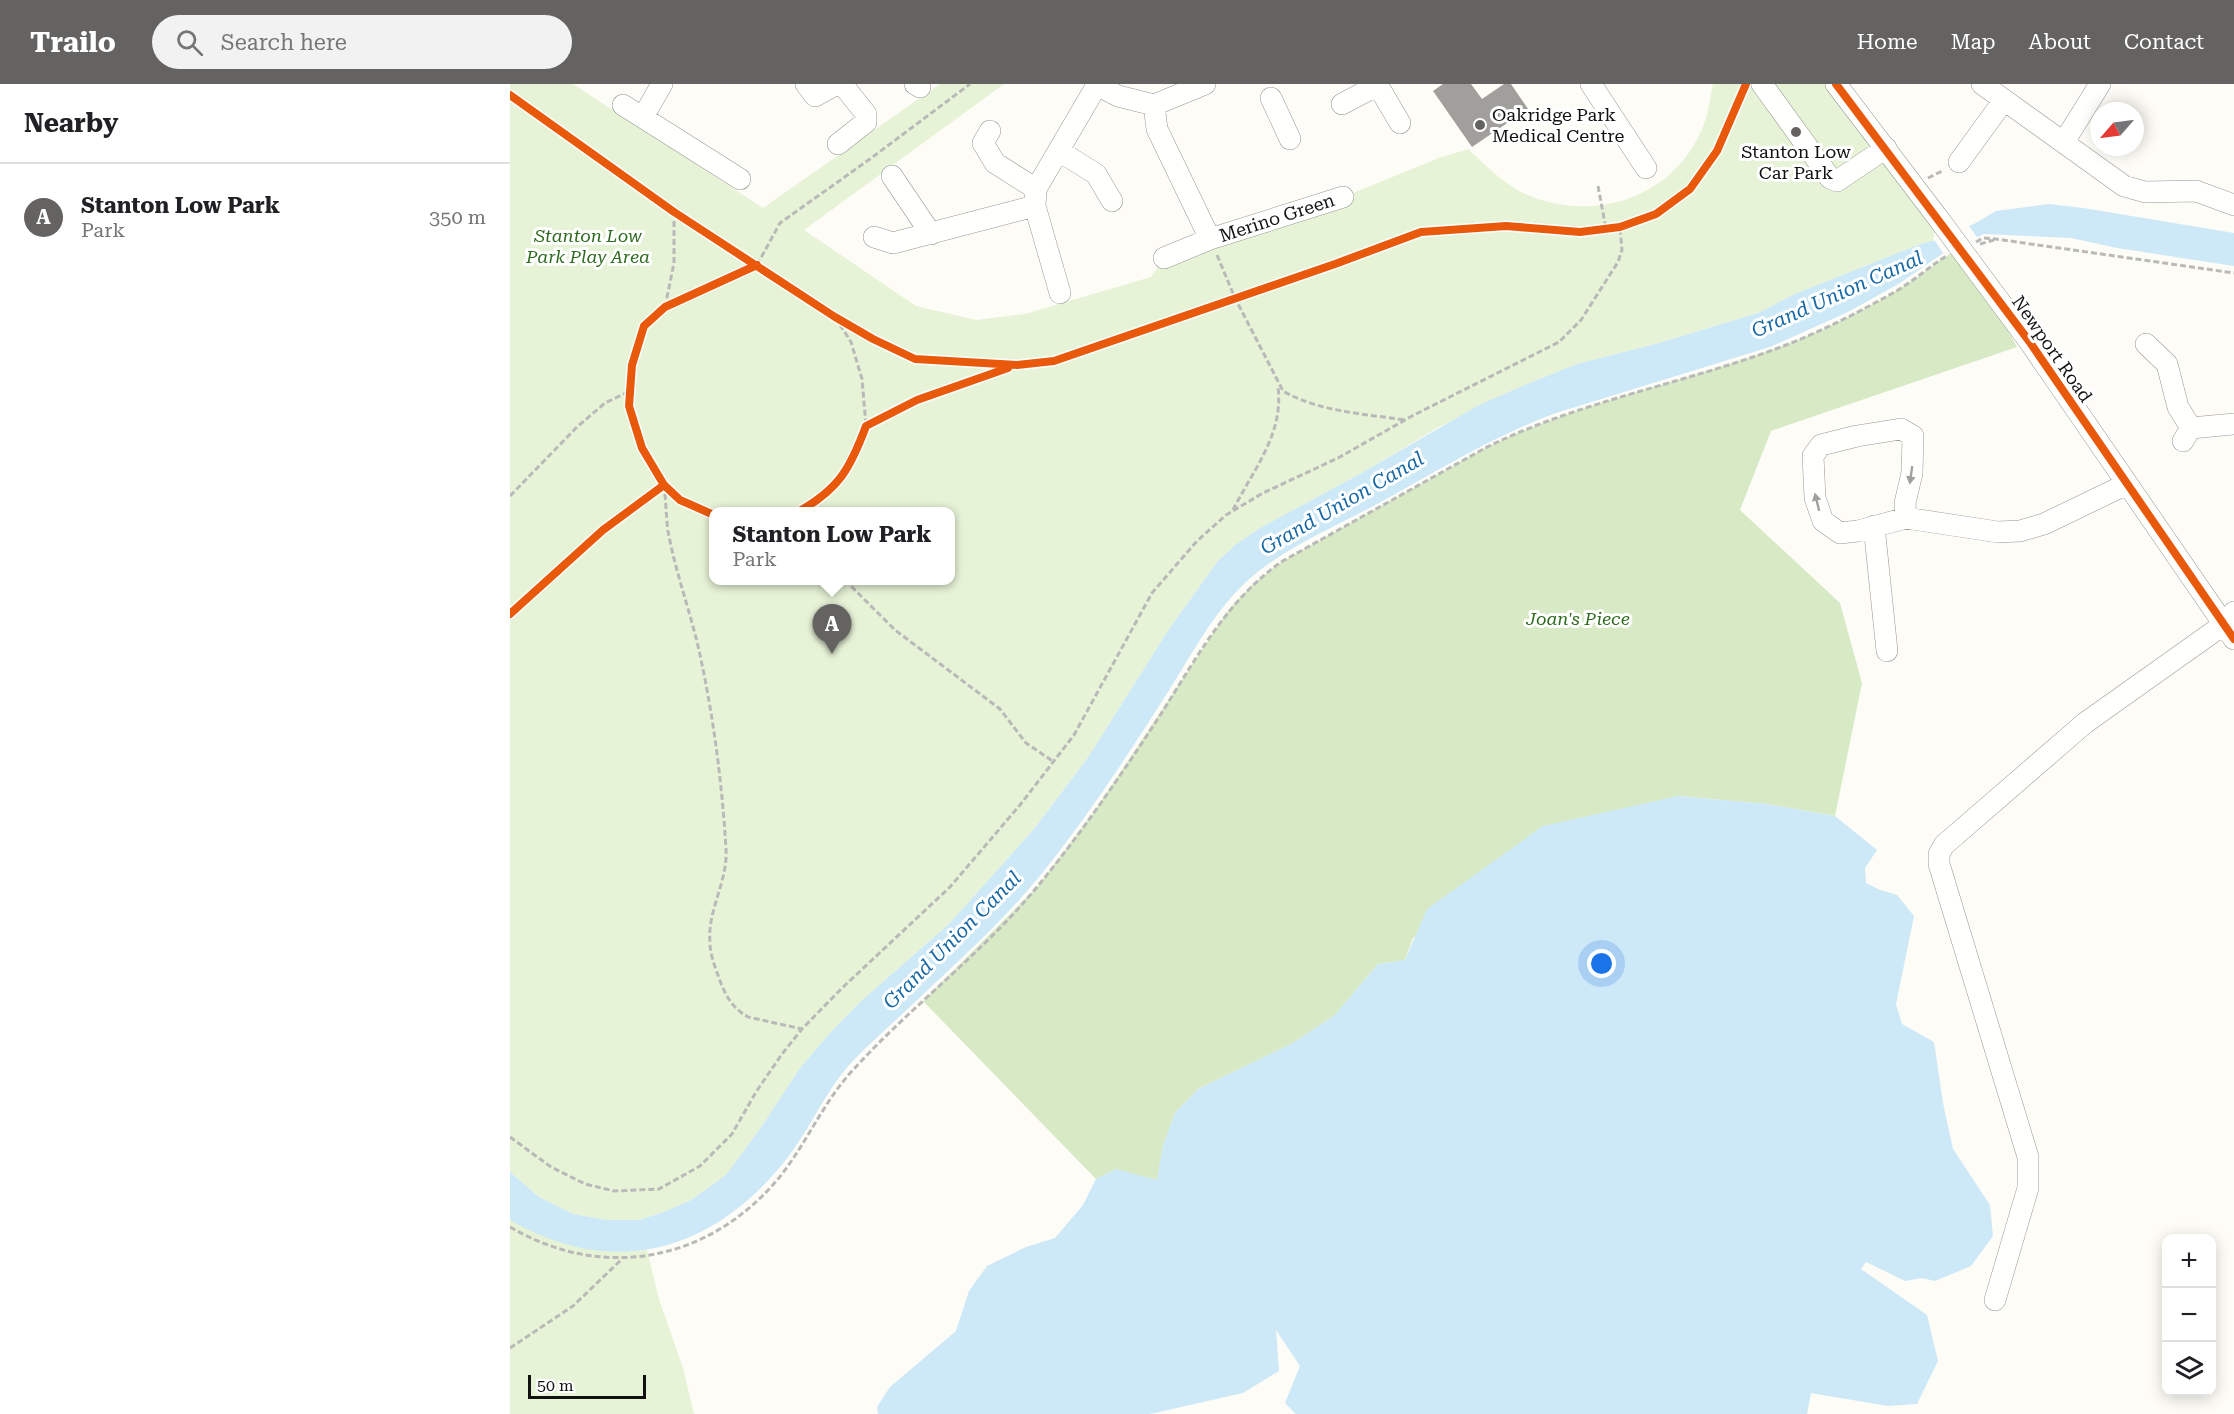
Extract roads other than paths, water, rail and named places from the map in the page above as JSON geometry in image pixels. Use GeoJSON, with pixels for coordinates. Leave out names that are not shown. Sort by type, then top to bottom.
{"type":"FeatureCollection","features":[{"type":"Feature","properties":{"kind":"street"},"geometry":{"type":"LineString","coordinates":[[643,117],[662,84]]}},
{"type":"Feature","properties":{"kind":"street"},"geometry":{"type":"LineString","coordinates":[[811,90],[837,84]]}},
{"type":"Feature","properties":{"kind":"street"},"geometry":{"type":"LineString","coordinates":[[838,144],[866,122],[866,114],[842,84]]}},
{"type":"Feature","properties":{"kind":"street"},"geometry":{"type":"LineString","coordinates":[[874,237],[893,243],[931,234],[1035,198],[1096,84],[1118,96],[1154,105],[1202,85]]}},
{"type":"Feature","properties":{"kind":"street"},"geometry":{"type":"LineString","coordinates":[[1591,84],[1646,168]]}},
{"type":"Feature","properties":{"kind":"street"},"geometry":{"type":"LineString","coordinates":[[1762,84],[1830,178],[1837,181],[1886,148]]}},
{"type":"Feature","properties":{"kind":"street","name":"Newport Road"},"geometry":{"type":"LineString","coordinates":[[1836,84],[1965,252],[2127,484],[2230,625]]}},
{"type":"Feature","properties":{"kind":"street"},"geometry":{"type":"LineString","coordinates":[[1982,84],[2124,186],[2145,192],[2196,191],[2231,198]]}},
{"type":"Feature","properties":{"kind":"street"},"geometry":{"type":"LineString","coordinates":[[2064,142],[2100,84]]}},
{"type":"Feature","properties":{"kind":"street"},"geometry":{"type":"LineString","coordinates":[[1342,105],[1378,85],[1400,123]]}},
{"type":"Feature","properties":{"kind":"street"},"geometry":{"type":"LineString","coordinates":[[1271,98],[1290,140]]}},
{"type":"Feature","properties":{"kind":"street"},"geometry":{"type":"LineString","coordinates":[[1959,162],[2004,100]]}},
{"type":"Feature","properties":{"kind":"street"},"geometry":{"type":"LineString","coordinates":[[623,105],[740,179]]}},
{"type":"Feature","properties":{"kind":"street","name":"Merino Green"},"geometry":{"type":"LineString","coordinates":[[1154,105],[1157,129],[1210,239]]}},
{"type":"Feature","properties":{"kind":"street"},"geometry":{"type":"LineString","coordinates":[[990,131],[983,143],[995,163],[1035,198],[1058,294]]}},
{"type":"Feature","properties":{"kind":"street"},"geometry":{"type":"LineString","coordinates":[[1059,151],[1096,174],[1112,201]]}},
{"type":"Feature","properties":{"kind":"street"},"geometry":{"type":"LineString","coordinates":[[892,176],[931,234]]}},
{"type":"Feature","properties":{"kind":"street","name":"Merino Green"},"geometry":{"type":"LineString","coordinates":[[1164,258],[1210,239],[1343,197]]}},
{"type":"Feature","properties":{"kind":"street"},"geometry":{"type":"LineString","coordinates":[[2146,344],[2167,364],[2187,435],[2234,424]]}},
{"type":"Feature","properties":{"kind":"street"},"geometry":{"type":"LineString","coordinates":[[1906,519],[1905,503],[1912,473],[1913,436],[1901,429],[1821,445],[1813,456],[1815,498],[1823,521],[1840,533],[1906,519],[1998,532],[2020,531],[2044,525],[2127,484]]}},
{"type":"Feature","properties":{"kind":"street"},"geometry":{"type":"LineString","coordinates":[[1866,529],[1887,651]]}},
{"type":"Feature","properties":{"kind":"street"},"geometry":{"type":"LineString","coordinates":[[1995,1300],[2028,1188],[2028,1157],[1939,864],[1939,854],[1944,845],[2085,723],[2230,625]]}},
{"type":"Feature","properties":{"kind":"water","name":"Grand Union Canal"},"geometry":{"type":"Polygon","coordinates":[[[2049,204],[2234,233],[2234,266],[2117,248],[2071,238],[1984,234],[1945,252],[1900,283],[1848,312],[1770,347],[1533,422],[1488,443],[1310,538],[1277,558],[1234,594],[1204,634],[1106,786],[1039,877],[989,932],[842,1073],[794,1149],[756,1192],[726,1217],[693,1235],[659,1247],[623,1252],[587,1249],[549,1238],[510,1220],[510,1172],[539,1197],[573,1214],[606,1220],[639,1220],[664,1212],[691,1200],[726,1175],[800,1068],[830,1033],[860,1002],[949,924],[1034,829],[1089,756],[1169,629],[1218,561],[1235,545],[1260,528],[1479,405],[1527,384],[1577,364],[1659,343],[1758,313],[1795,294],[1974,224],[1996,211],[2049,204]]]}},
{"type":"Feature","properties":{"kind":"water"},"geometry":{"type":"Polygon","coordinates":[[[1678,796],[1767,804],[1835,816],[1877,850],[1865,868],[1866,883],[1897,895],[1914,916],[1896,1004],[1902,1024],[1934,1042],[1943,1103],[1953,1149],[1990,1205],[1993,1236],[1971,1266],[1935,1281],[1922,1278],[1905,1281],[1866,1262],[1861,1269],[1927,1315],[1938,1361],[1917,1404],[1888,1406],[1811,1393],[1807,1414],[1296,1414],[1285,1403],[1300,1366],[1276,1330],[1279,1371],[1243,1393],[1150,1414],[878,1414],[877,1407],[890,1387],[956,1331],[969,1291],[987,1266],[1026,1247],[1055,1238],[1083,1205],[1096,1179],[1116,1169],[1157,1180],[1163,1146],[1175,1113],[1198,1089],[1293,1043],[1334,1016],[1378,964],[1405,960],[1427,909],[1543,826],[1678,796]]]}},
{"type":"Feature","properties":{"kind":"place","name":"Oakridge Park Medical Centre"},"geometry":{"type":"Point","coordinates":[1480,125]}},
{"type":"Feature","properties":{"kind":"place","name":"Stanton Low Car Park"},"geometry":{"type":"Point","coordinates":[1796,132]}},
{"type":"Feature","properties":{"kind":"place","name":"Stanton Low Park"},"geometry":{"type":"Point","coordinates":[832,654]}},
{"type":"Feature","properties":{"kind":"park label","name":"Stanton Low Park Play Area"},"geometry":{"type":"Point","coordinates":[588,246]}},
{"type":"Feature","properties":{"kind":"park label","name":"Joan's Piece"},"geometry":{"type":"Point","coordinates":[1578,619]}}]}
